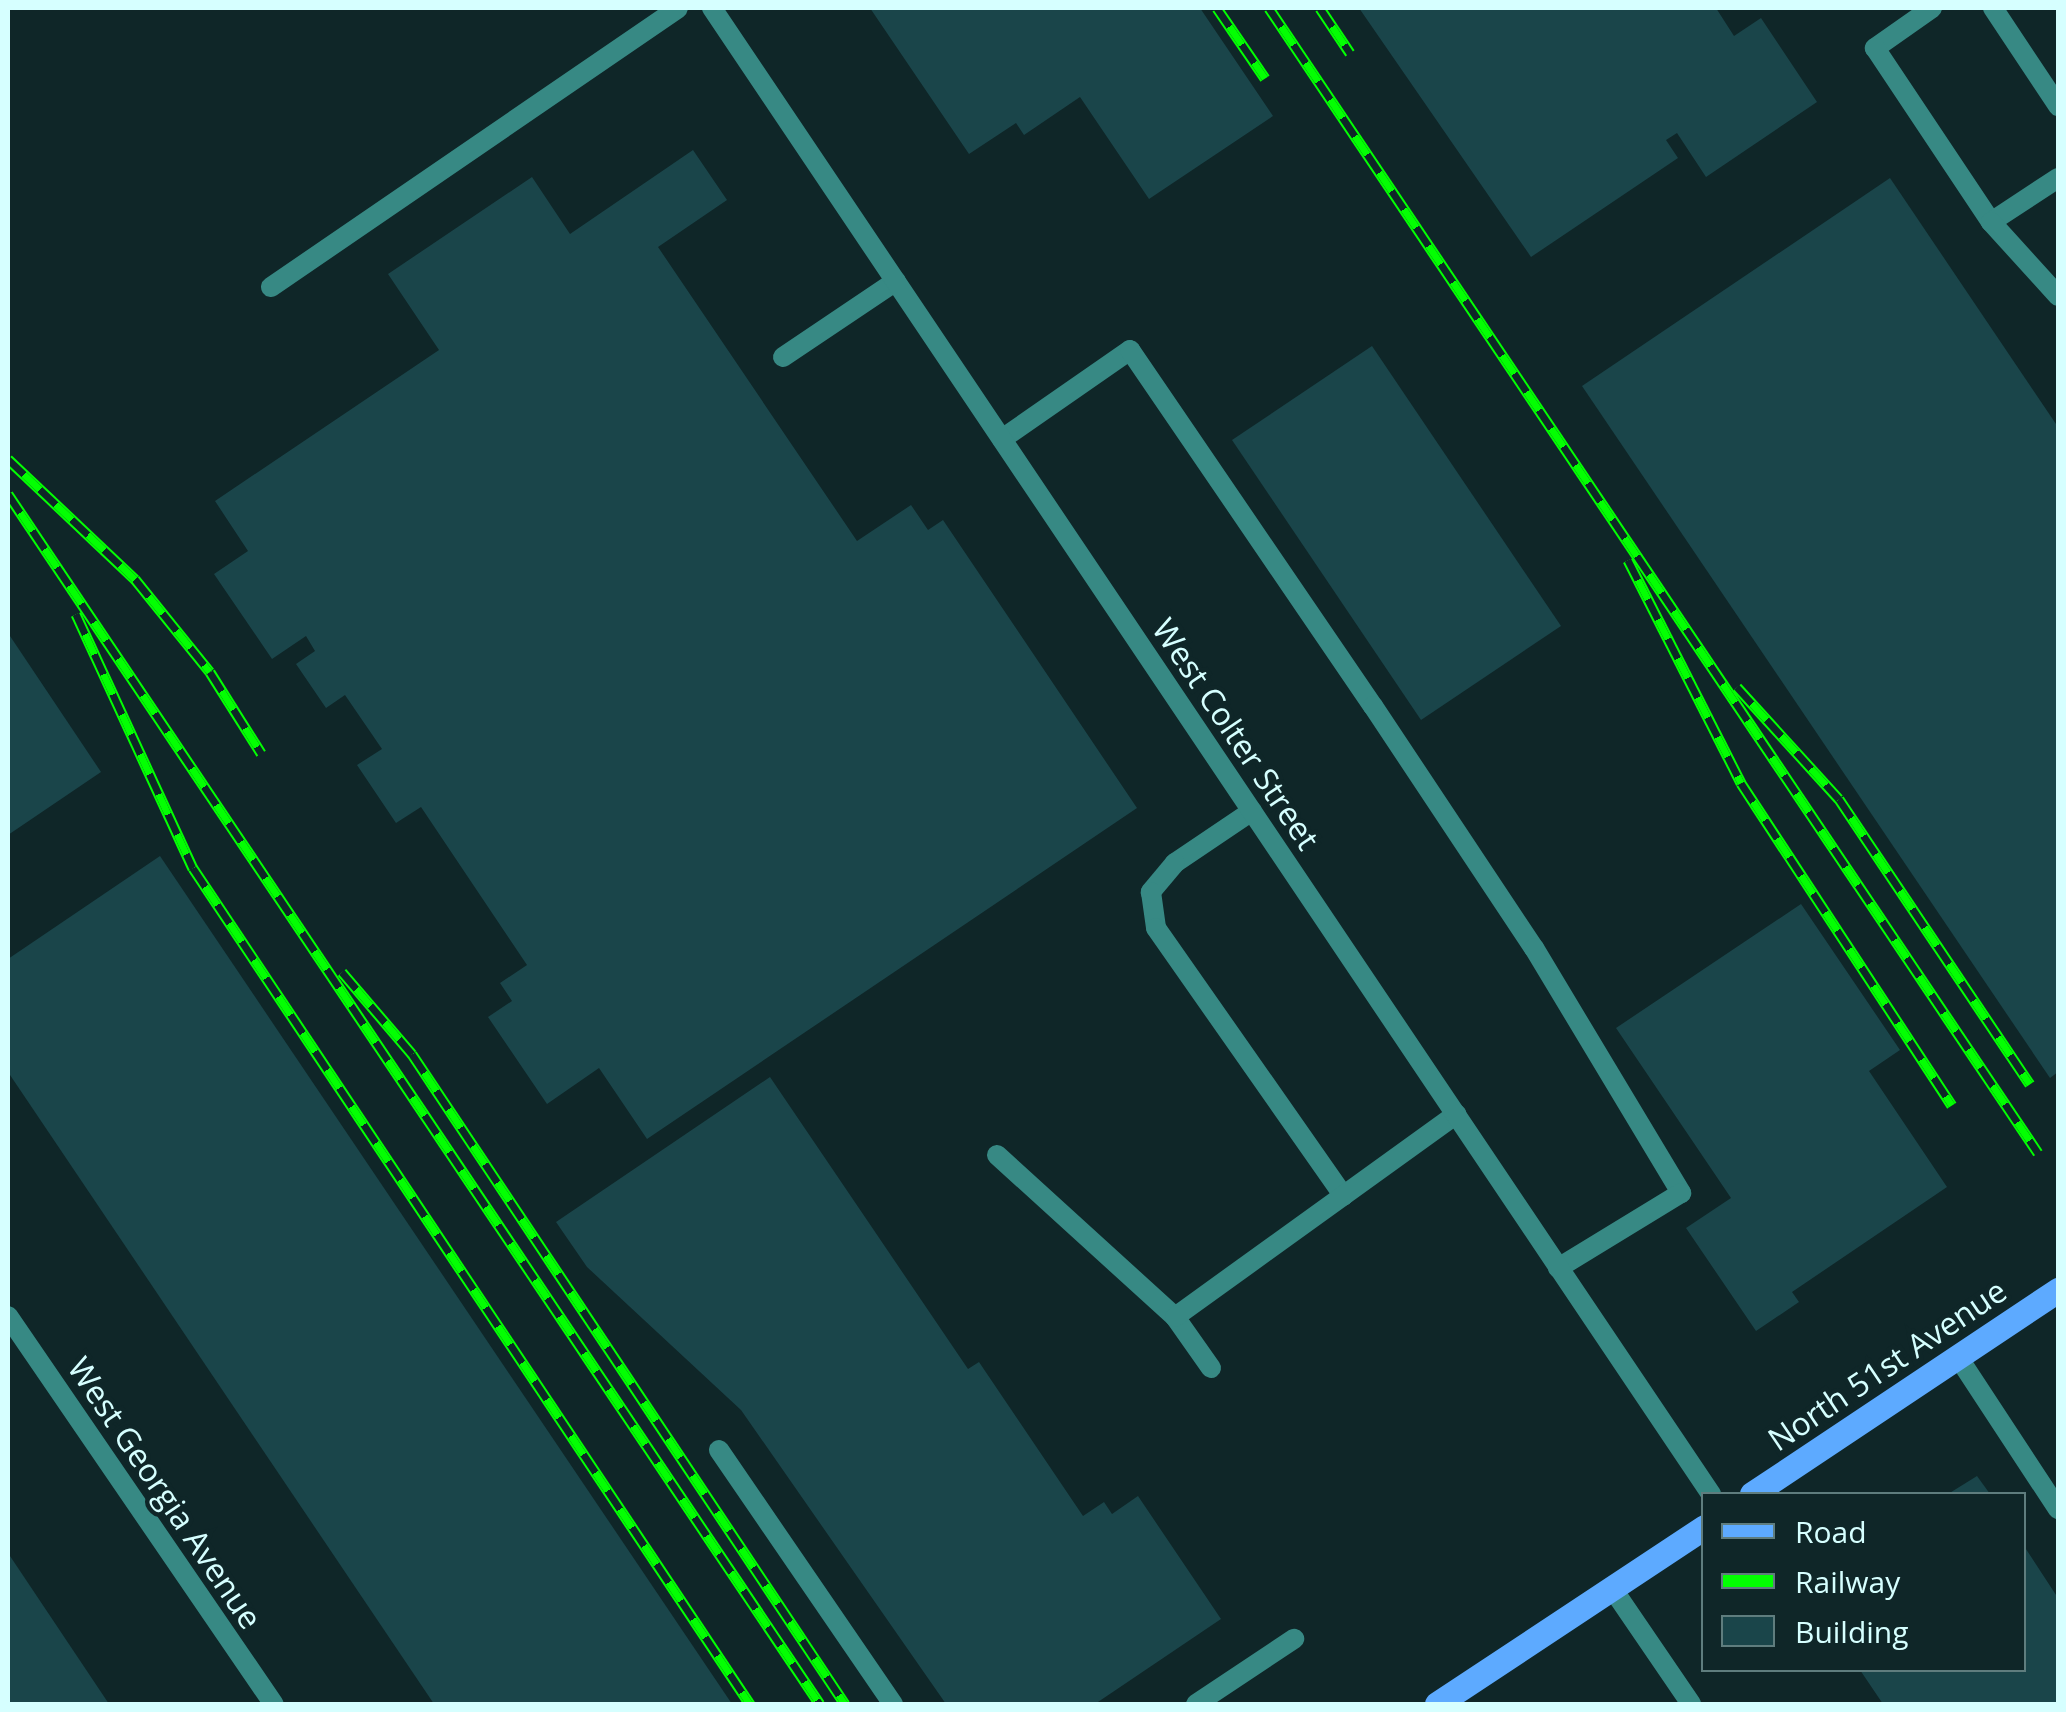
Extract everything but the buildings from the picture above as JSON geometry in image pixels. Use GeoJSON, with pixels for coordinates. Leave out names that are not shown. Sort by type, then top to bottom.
{"type":"FeatureCollection","features":[{"type":"Feature","properties":{"kind":"main road","name":"North 51st Avenue"},"geometry":{"type":"LineString","coordinates":[[1755,1492],[2058,1290]]}},
{"type":"Feature","properties":{"kind":"main road"},"geometry":{"type":"LineString","coordinates":[[1437,1704],[1701,1529]]}},
{"type":"Feature","properties":{"kind":"street"},"geometry":{"type":"LineString","coordinates":[[271,287],[678,8]]}},
{"type":"Feature","properties":{"kind":"street","name":"West Colter Street"},"geometry":{"type":"LineString","coordinates":[[712,8],[1710,1492]]}},
{"type":"Feature","properties":{"kind":"street"},"geometry":{"type":"LineString","coordinates":[[1932,8],[1875,48],[1991,222],[2058,296]]}},
{"type":"Feature","properties":{"kind":"street"},"geometry":{"type":"LineString","coordinates":[[1993,8],[2058,106]]}},
{"type":"Feature","properties":{"kind":"street"},"geometry":{"type":"LineString","coordinates":[[1991,222],[2058,178]]}},
{"type":"Feature","properties":{"kind":"street"},"geometry":{"type":"LineString","coordinates":[[784,357],[896,281]]}},
{"type":"Feature","properties":{"kind":"street"},"geometry":{"type":"LineString","coordinates":[[1002,439],[1130,350],[1373,706],[1534,948],[1681,1193],[1558,1268]]}},
{"type":"Feature","properties":{"kind":"street"},"geometry":{"type":"LineString","coordinates":[[1252,811],[1163,877],[1151,892],[1156,928],[1344,1196]]}},
{"type":"Feature","properties":{"kind":"street"},"geometry":{"type":"LineString","coordinates":[[1175,1317],[1456,1114]]}},
{"type":"Feature","properties":{"kind":"street"},"geometry":{"type":"LineString","coordinates":[[997,1155],[1175,1317],[1211,1368]]}},
{"type":"Feature","properties":{"kind":"street","name":"West Georgia Avenue"},"geometry":{"type":"LineString","coordinates":[[8,1316],[274,1704]]}},
{"type":"Feature","properties":{"kind":"street"},"geometry":{"type":"LineString","coordinates":[[1958,1357],[2058,1509]]}},
{"type":"Feature","properties":{"kind":"street"},"geometry":{"type":"LineString","coordinates":[[719,1450],[892,1704]]}},
{"type":"Feature","properties":{"kind":"street"},"geometry":{"type":"LineString","coordinates":[[1612,1588],[1691,1704]]}},
{"type":"Feature","properties":{"kind":"street"},"geometry":{"type":"LineString","coordinates":[[1196,1704],[1294,1639]]}},
{"type":"Feature","properties":{"kind":"railway"},"geometry":{"type":"LineString","coordinates":[[1217,8],[1265,78]]}},
{"type":"Feature","properties":{"kind":"railway"},"geometry":{"type":"LineString","coordinates":[[1269,8],[2038,1153]]}},
{"type":"Feature","properties":{"kind":"railway"},"geometry":{"type":"LineString","coordinates":[[1320,8],[1350,53]]}},
{"type":"Feature","properties":{"kind":"railway"},"geometry":{"type":"LineString","coordinates":[[8,459],[135,579],[210,672],[261,753]]}},
{"type":"Feature","properties":{"kind":"railway"},"geometry":{"type":"LineString","coordinates":[[8,494],[820,1704]]}},
{"type":"Feature","properties":{"kind":"railway"},"geometry":{"type":"LineString","coordinates":[[1628,560],[1741,783],[1952,1105]]}},
{"type":"Feature","properties":{"kind":"railway"},"geometry":{"type":"LineString","coordinates":[[76,614],[193,868],[750,1704]]}},
{"type":"Feature","properties":{"kind":"railway"},"geometry":{"type":"LineString","coordinates":[[1737,687],[1839,799],[2030,1084]]}},
{"type":"Feature","properties":{"kind":"railway"},"geometry":{"type":"LineString","coordinates":[[342,972],[412,1054],[845,1704]]}}]}
